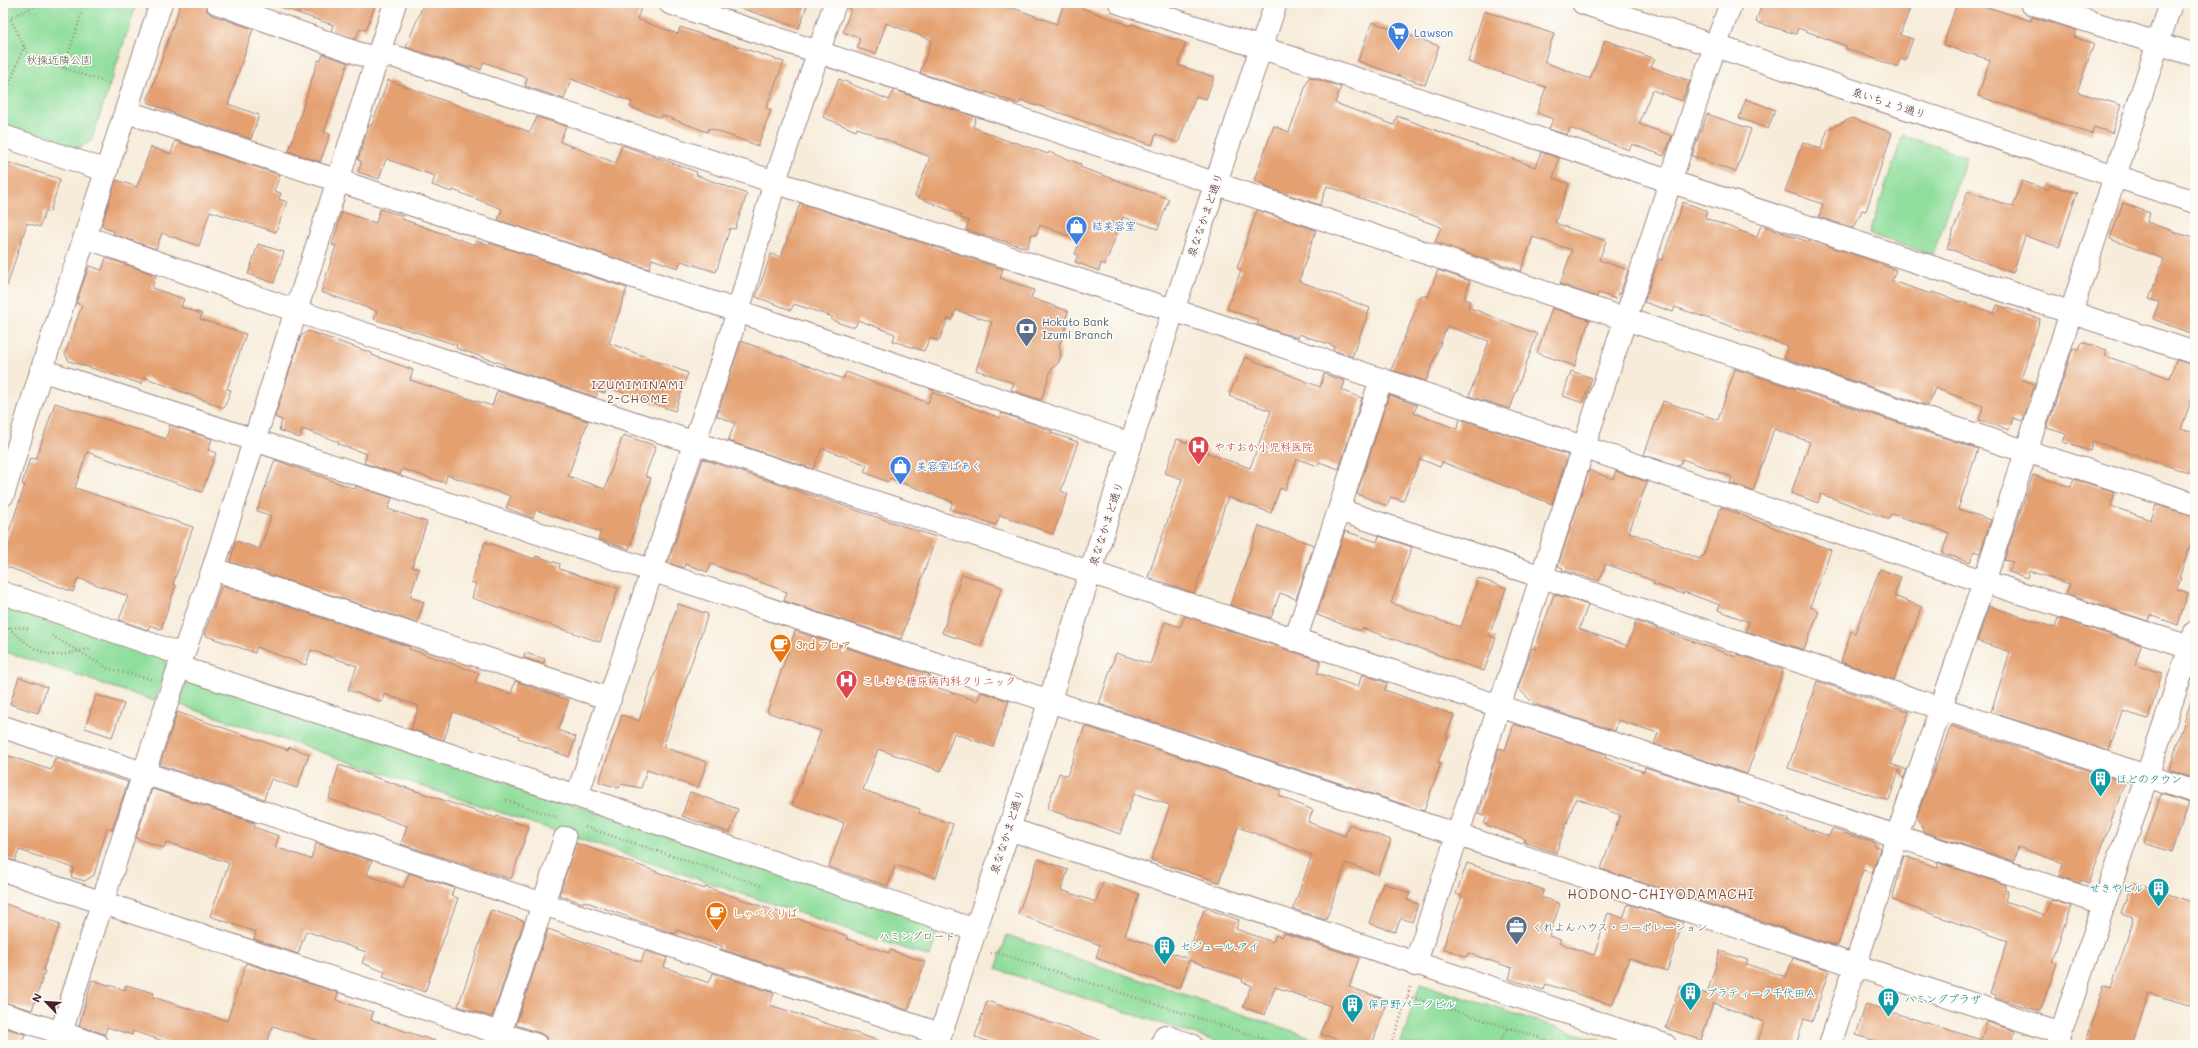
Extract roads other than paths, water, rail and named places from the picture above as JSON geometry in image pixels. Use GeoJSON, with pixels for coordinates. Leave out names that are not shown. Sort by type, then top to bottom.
{"type":"FeatureCollection","features":[{"type":"Feature","properties":{"kind":"street"},"geometry":{"type":"LineString","coordinates":[[3,495],[41,370],[161,3]]}},
{"type":"Feature","properties":{"kind":"street"},"geometry":{"type":"LineString","coordinates":[[41,370],[1855,966],[2059,1039],[2193,640],[1984,582],[1582,448],[1381,379],[393,56],[376,58],[217,3]]}},
{"type":"Feature","properties":{"kind":"street"},"geometry":{"type":"LineString","coordinates":[[59,1039],[101,902],[145,774],[255,440],[394,3]]}},
{"type":"Feature","properties":{"kind":"street"},"geometry":{"type":"LineString","coordinates":[[670,3],[2026,451],[2195,504]]}},
{"type":"Feature","properties":{"kind":"street"},"geometry":{"type":"LineString","coordinates":[[577,796],[738,312],[775,181],[834,3]]}},
{"type":"Feature","properties":{"kind":"street"},"geometry":{"type":"LineString","coordinates":[[1120,3],[2195,353]]}},
{"type":"Feature","properties":{"kind":"street","name":"泉ななかまど通り"},"geometry":{"type":"LineString","coordinates":[[939,1039],[1009,829],[1173,311],[1276,3]]}},
{"type":"Feature","properties":{"kind":"street","name":"泉いちょう通り"},"geometry":{"type":"LineString","coordinates":[[1583,3],[2115,178],[2195,202]]}},
{"type":"Feature","properties":{"kind":"street"},"geometry":{"type":"LineString","coordinates":[[1416,965],[1542,577],[1582,448],[1626,319],[1670,181],[1732,3]]}},
{"type":"Feature","properties":{"kind":"street"},"geometry":{"type":"LineString","coordinates":[[2031,3],[2195,56]]}},
{"type":"Feature","properties":{"kind":"street"},"geometry":{"type":"LineString","coordinates":[[1830,1045],[1897,836],[1984,582],[2171,3]]}},
{"type":"Feature","properties":{"kind":"street"},"geometry":{"type":"LineString","coordinates":[[126,112],[738,312],[1131,444]]}},
{"type":"Feature","properties":{"kind":"street"},"geometry":{"type":"LineString","coordinates":[[3,136],[107,171]]}},
{"type":"Feature","properties":{"kind":"street"},"geometry":{"type":"LineString","coordinates":[[85,238],[695,443],[2104,904]]}},
{"type":"Feature","properties":{"kind":"street"},"geometry":{"type":"LineString","coordinates":[[1295,640],[1381,379]]}},
{"type":"Feature","properties":{"kind":"street"},"geometry":{"type":"LineString","coordinates":[[1339,510],[2195,792]]}},
{"type":"Feature","properties":{"kind":"street"},"geometry":{"type":"LineString","coordinates":[[213,569],[610,699]]}},
{"type":"Feature","properties":{"kind":"street"},"geometry":{"type":"LineString","coordinates":[[3,594],[181,661],[975,930]]}},
{"type":"Feature","properties":{"kind":"street"},"geometry":{"type":"LineString","coordinates":[[3,726],[542,904],[939,1039]]}},
{"type":"Feature","properties":{"kind":"street"},"geometry":{"type":"LineString","coordinates":[[1009,829],[1416,965],[1665,1045]]}},
{"type":"Feature","properties":{"kind":"street"},"geometry":{"type":"LineString","coordinates":[[498,1039],[565,838]]}},
{"type":"Feature","properties":{"kind":"street"},"geometry":{"type":"LineString","coordinates":[[3,870],[101,902],[498,1039],[536,1045]]}},
{"type":"Feature","properties":{"kind":"street"},"geometry":{"type":"LineString","coordinates":[[3,1014],[59,1039],[98,1045]]}},
{"type":"Feature","properties":{"kind":"street"},"geometry":{"type":"LineString","coordinates":[[1162,1045],[1165,1036],[1191,1045]]}},
{"type":"Feature","properties":{"kind":"place","name":"Lawson"},"geometry":{"type":"Point","coordinates":[1399,52]}},
{"type":"Feature","properties":{"kind":"place","name":"結美容室"},"geometry":{"type":"Point","coordinates":[1076,246]}},
{"type":"Feature","properties":{"kind":"place","name":"Hokuto Bank Izumi Branch"},"geometry":{"type":"Point","coordinates":[1026,348]}},
{"type":"Feature","properties":{"kind":"place","name":"やすおか小児科医院"},"geometry":{"type":"Point","coordinates":[1199,466]}},
{"type":"Feature","properties":{"kind":"place","name":"美容室ぱあく"},"geometry":{"type":"Point","coordinates":[901,486]}},
{"type":"Feature","properties":{"kind":"place","name":"3rd フロア"},"geometry":{"type":"Point","coordinates":[780,664]}},
{"type":"Feature","properties":{"kind":"place","name":"こしむら糖尿病内科クリニック"},"geometry":{"type":"Point","coordinates":[846,700]}},
{"type":"Feature","properties":{"kind":"place","name":"ほどのタウン"},"geometry":{"type":"Point","coordinates":[2100,798]}},
{"type":"Feature","properties":{"kind":"place","name":"せきやビル"},"geometry":{"type":"Point","coordinates":[2159,908]}},
{"type":"Feature","properties":{"kind":"place","name":"しゃべくりば"},"geometry":{"type":"Point","coordinates":[717,932]}},
{"type":"Feature","properties":{"kind":"place","name":"くれよんハウス・コーポレーション"},"geometry":{"type":"Point","coordinates":[1517,946]}},
{"type":"Feature","properties":{"kind":"place","name":"セジュール.アイ"},"geometry":{"type":"Point","coordinates":[1164,966]}},
{"type":"Feature","properties":{"kind":"place","name":"プラティーク千代田Ａ"},"geometry":{"type":"Point","coordinates":[1690,1012]}},
{"type":"Feature","properties":{"kind":"place","name":"ハミングプラザ"},"geometry":{"type":"Point","coordinates":[1888,1018]}},
{"type":"Feature","properties":{"kind":"place","name":"保戸野パークビル"},"geometry":{"type":"Point","coordinates":[1352,1024]}},
{"type":"Feature","properties":{"kind":"district","name":"IZUMIMINAMI 2-CHOME"},"geometry":{"type":"Point","coordinates":[638,392]}},
{"type":"Feature","properties":{"kind":"district","name":"HODONO-CHIYODAMACHI"},"geometry":{"type":"Point","coordinates":[1661,894]}},
{"type":"Feature","properties":{"kind":"park label","name":"秋操近隣公園"},"geometry":{"type":"Point","coordinates":[59,60]}},
{"type":"Feature","properties":{"kind":"park label","name":"ハミングロード"},"geometry":{"type":"Point","coordinates":[917,936]}}]}
